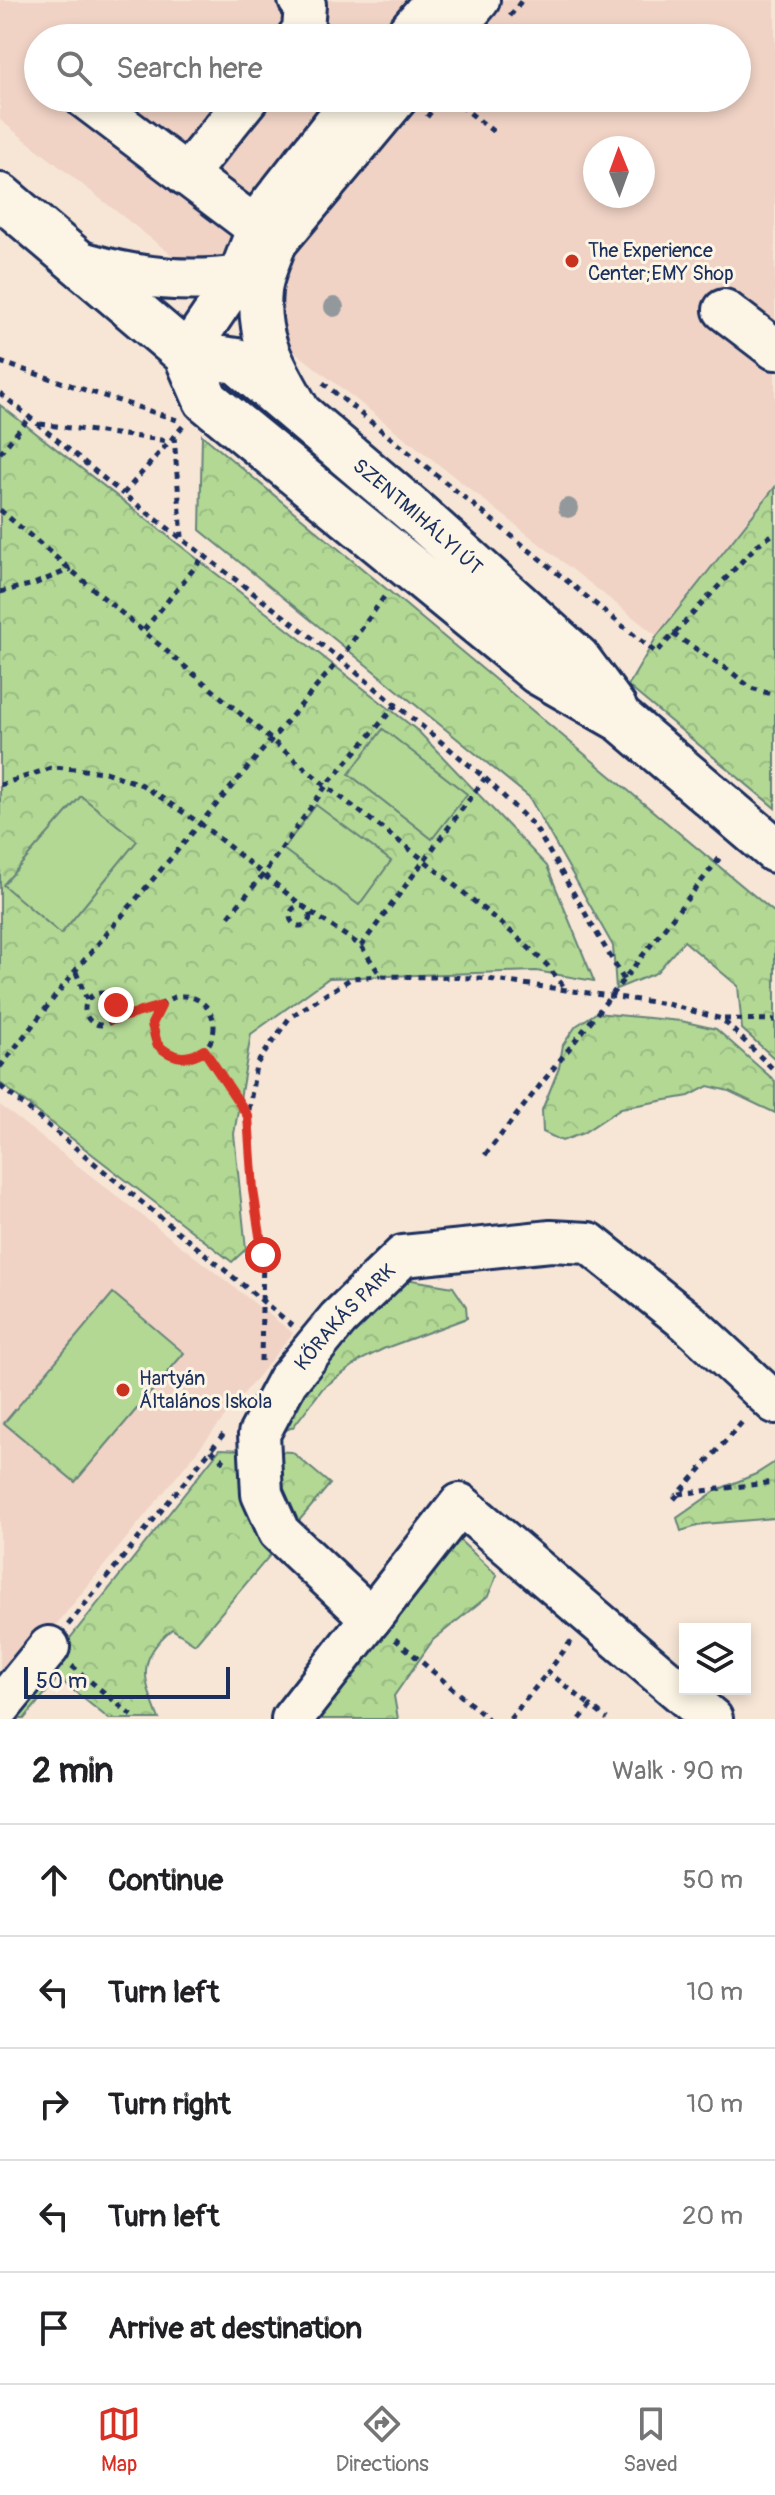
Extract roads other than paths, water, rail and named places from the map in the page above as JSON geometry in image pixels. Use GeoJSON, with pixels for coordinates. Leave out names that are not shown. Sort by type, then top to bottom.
{"type":"FeatureCollection","features":[{"type":"Feature","properties":{"kind":"main road","name":"SZENTMIHÁLYI ÚT"},"geometry":{"type":"LineString","coordinates":[[0,196],[186,354],[206,400],[538,672],[622,720],[775,850]]}},
{"type":"Feature","properties":{"kind":"main road","name":"SZENTMIHÁLYI ÚT"},"geometry":{"type":"LineString","coordinates":[[186,354],[237,361],[418,515],[577,658],[622,720]]}},
{"type":"Feature","properties":{"kind":"street"},"geometry":{"type":"LineString","coordinates":[[299,0],[305,5],[303,24]]}},
{"type":"Feature","properties":{"kind":"street"},"geometry":{"type":"LineString","coordinates":[[415,24],[435,0]]}},
{"type":"Feature","properties":{"kind":"street"},"geometry":{"type":"LineString","coordinates":[[459,24],[479,0]]}},
{"type":"Feature","properties":{"kind":"street"},"geometry":{"type":"LineString","coordinates":[[103,112],[266,236]]}},
{"type":"Feature","properties":{"kind":"street"},"geometry":{"type":"LineString","coordinates":[[186,175],[237,112]]}},
{"type":"Feature","properties":{"kind":"street"},"geometry":{"type":"LineString","coordinates":[[304,418],[267,353],[262,325],[261,289],[266,236],[263,214],[343,112]]}},
{"type":"Feature","properties":{"kind":"street"},"geometry":{"type":"LineString","coordinates":[[186,354],[266,236],[408,112]]}},
{"type":"Feature","properties":{"kind":"street"},"geometry":{"type":"LineString","coordinates":[[75,260],[116,273],[152,279],[239,276]]}},
{"type":"Feature","properties":{"kind":"street"},"geometry":{"type":"LineString","coordinates":[[724,310],[775,349]]}},
{"type":"Feature","properties":{"kind":"street","name":"KŐRAKÁS PARK"},"geometry":{"type":"LineString","coordinates":[[371,1618],[279,1532],[262,1494],[259,1434],[287,1381],[338,1319],[403,1256],[551,1241],[589,1243],[689,1323],[770,1399]]}},
{"type":"Feature","properties":{"kind":"street"},"geometry":{"type":"LineString","coordinates":[[292,1719],[460,1504],[712,1719]]}},
{"type":"Feature","properties":{"kind":"street"},"geometry":{"type":"LineString","coordinates":[[0,1707],[49,1647]]}},
{"type":"Feature","properties":{"kind":"place","name":"The Experience Center;EMY Shop"},"geometry":{"type":"Point","coordinates":[572,261]}},
{"type":"Feature","properties":{"kind":"place","name":"Hartyán Általános Iskola"},"geometry":{"type":"Point","coordinates":[123,1390]}}]}
